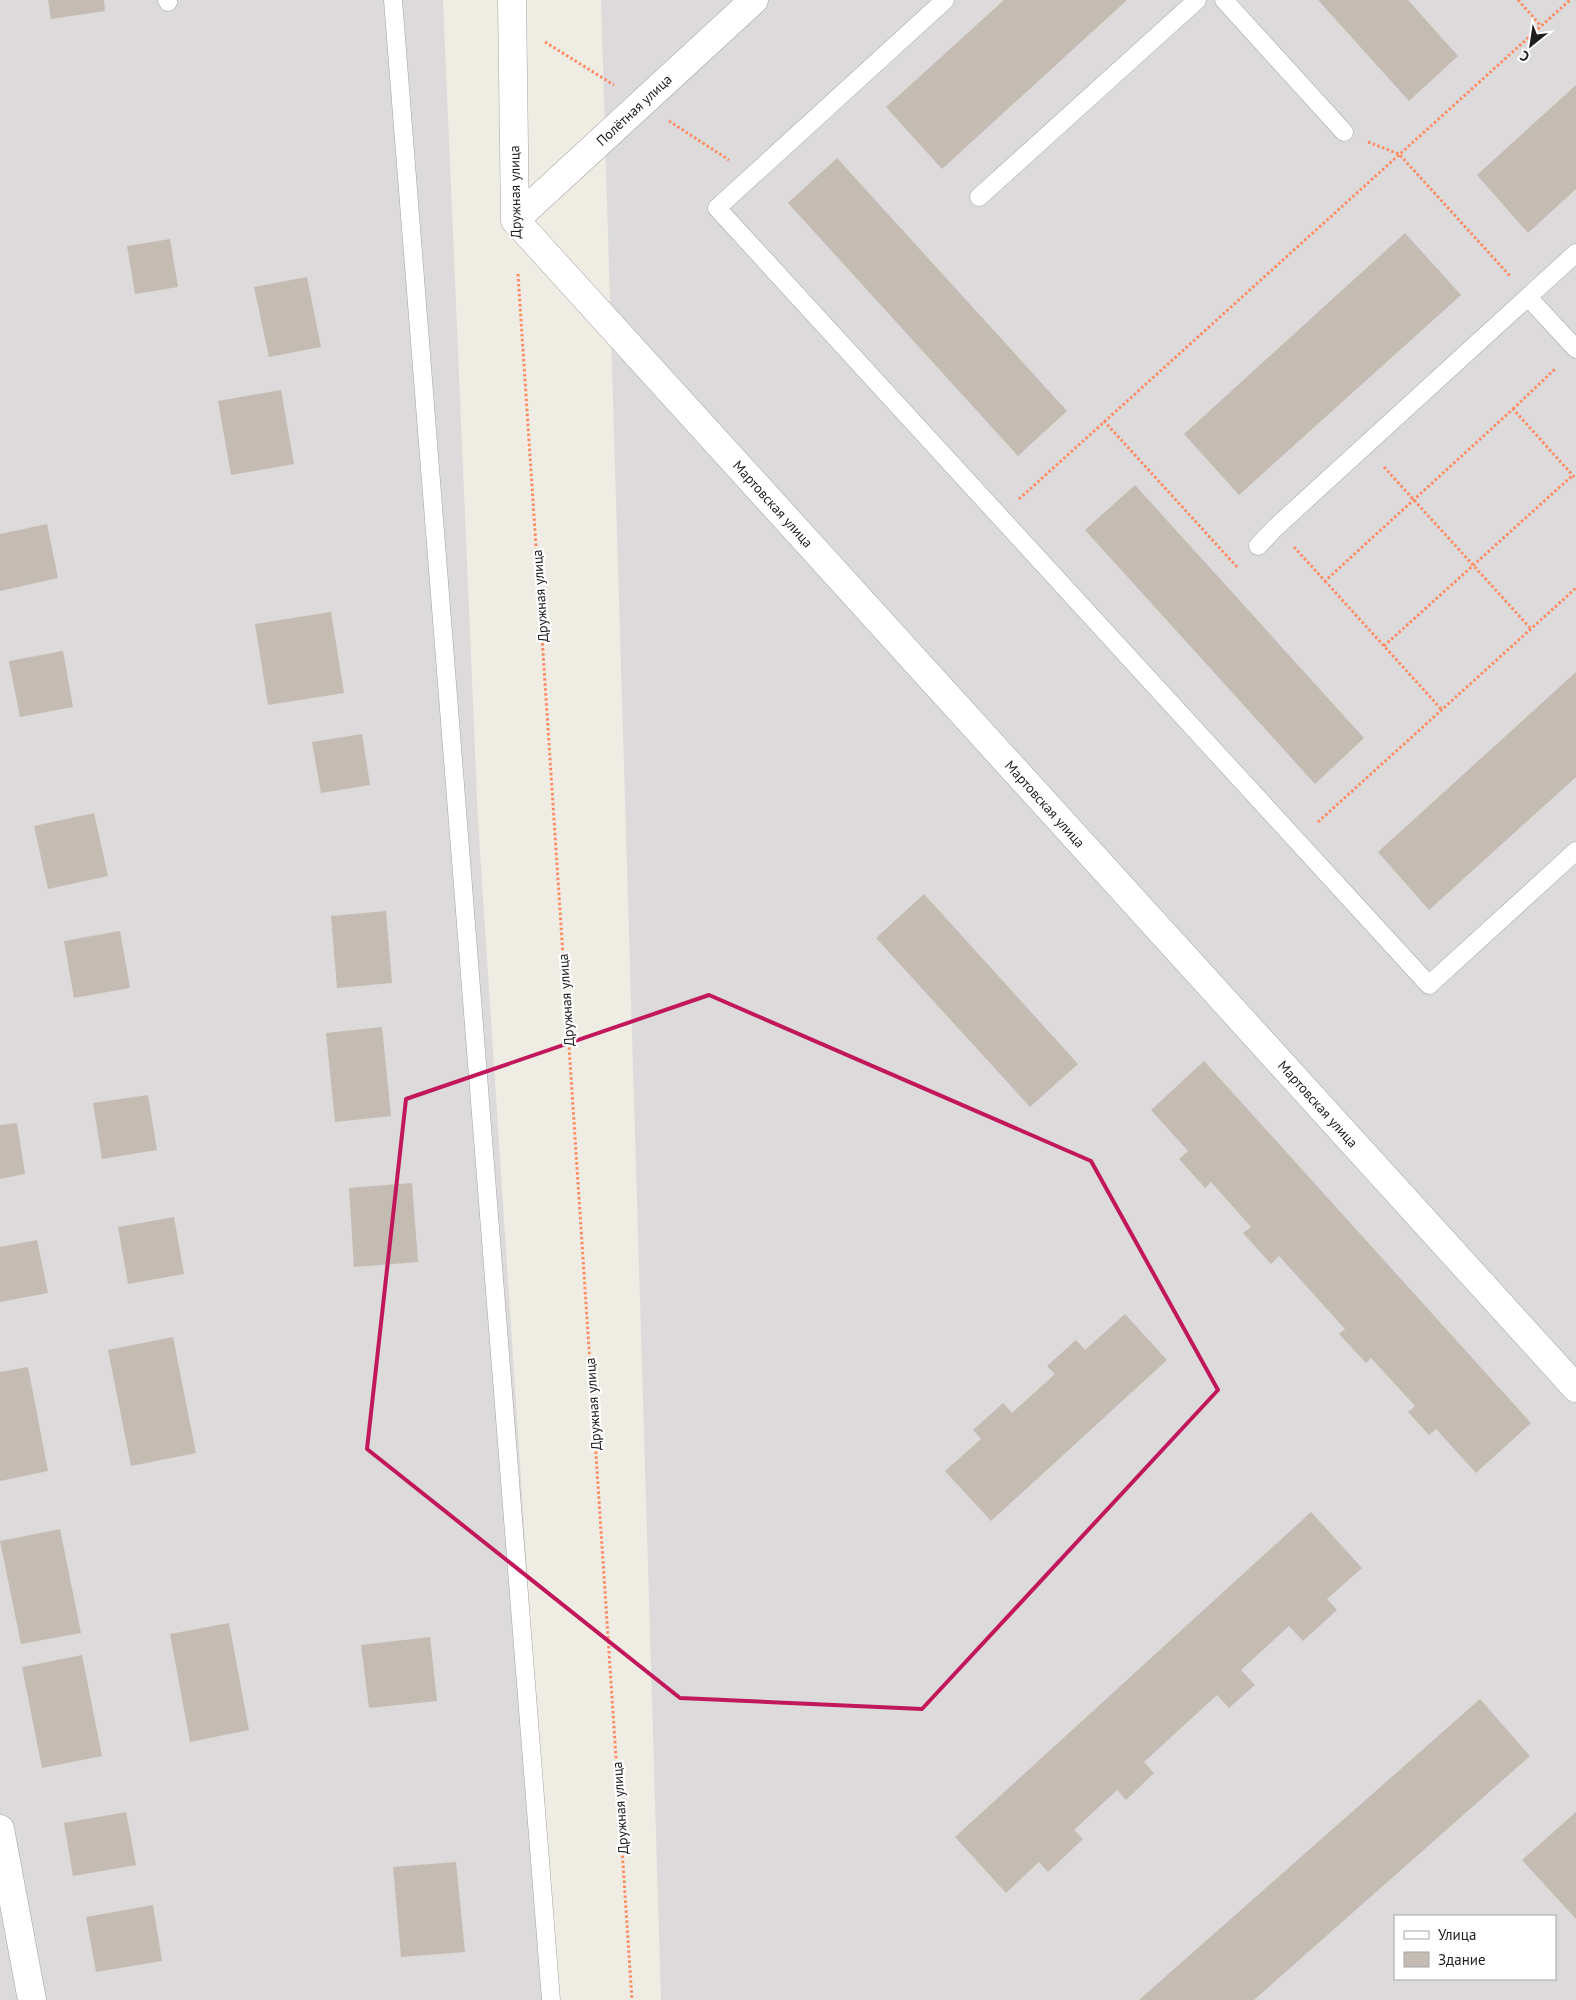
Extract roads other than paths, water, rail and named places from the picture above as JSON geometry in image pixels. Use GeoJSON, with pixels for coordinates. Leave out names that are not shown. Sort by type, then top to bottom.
{"type":"FeatureCollection","features":[{"type":"Feature","properties":{"kind":"street","name":"Дружная улица"},"geometry":{"type":"LineString","coordinates":[[512,0],[515,220]]}},
{"type":"Feature","properties":{"kind":"street","name":"Полётная улица"},"geometry":{"type":"LineString","coordinates":[[515,220],[754,0]]}},
{"type":"Feature","properties":{"kind":"street","name":"Мартовская улица"},"geometry":{"type":"LineString","coordinates":[[515,220],[1576,1388]]}},
{"type":"Feature","properties":{"kind":"street"},"geometry":{"type":"LineString","coordinates":[[0,1829],[32,2000]]}},
{"type":"Feature","properties":{"kind":"lane"},"geometry":{"type":"LineString","coordinates":[[393,0],[551,2000]]}},
{"type":"Feature","properties":{"kind":"lane"},"geometry":{"type":"LineString","coordinates":[[944,0],[717,208],[1429,985],[1576,851]]}},
{"type":"Feature","properties":{"kind":"lane"},"geometry":{"type":"LineString","coordinates":[[978,198],[1197,0]]}},
{"type":"Feature","properties":{"kind":"lane"},"geometry":{"type":"LineString","coordinates":[[1224,0],[1344,132]]}},
{"type":"Feature","properties":{"kind":"lane"},"geometry":{"type":"LineString","coordinates":[[1258,546],[1276,527],[1576,253]]}},
{"type":"Feature","properties":{"kind":"lane"},"geometry":{"type":"LineString","coordinates":[[1528,297],[1576,348]]}}]}
